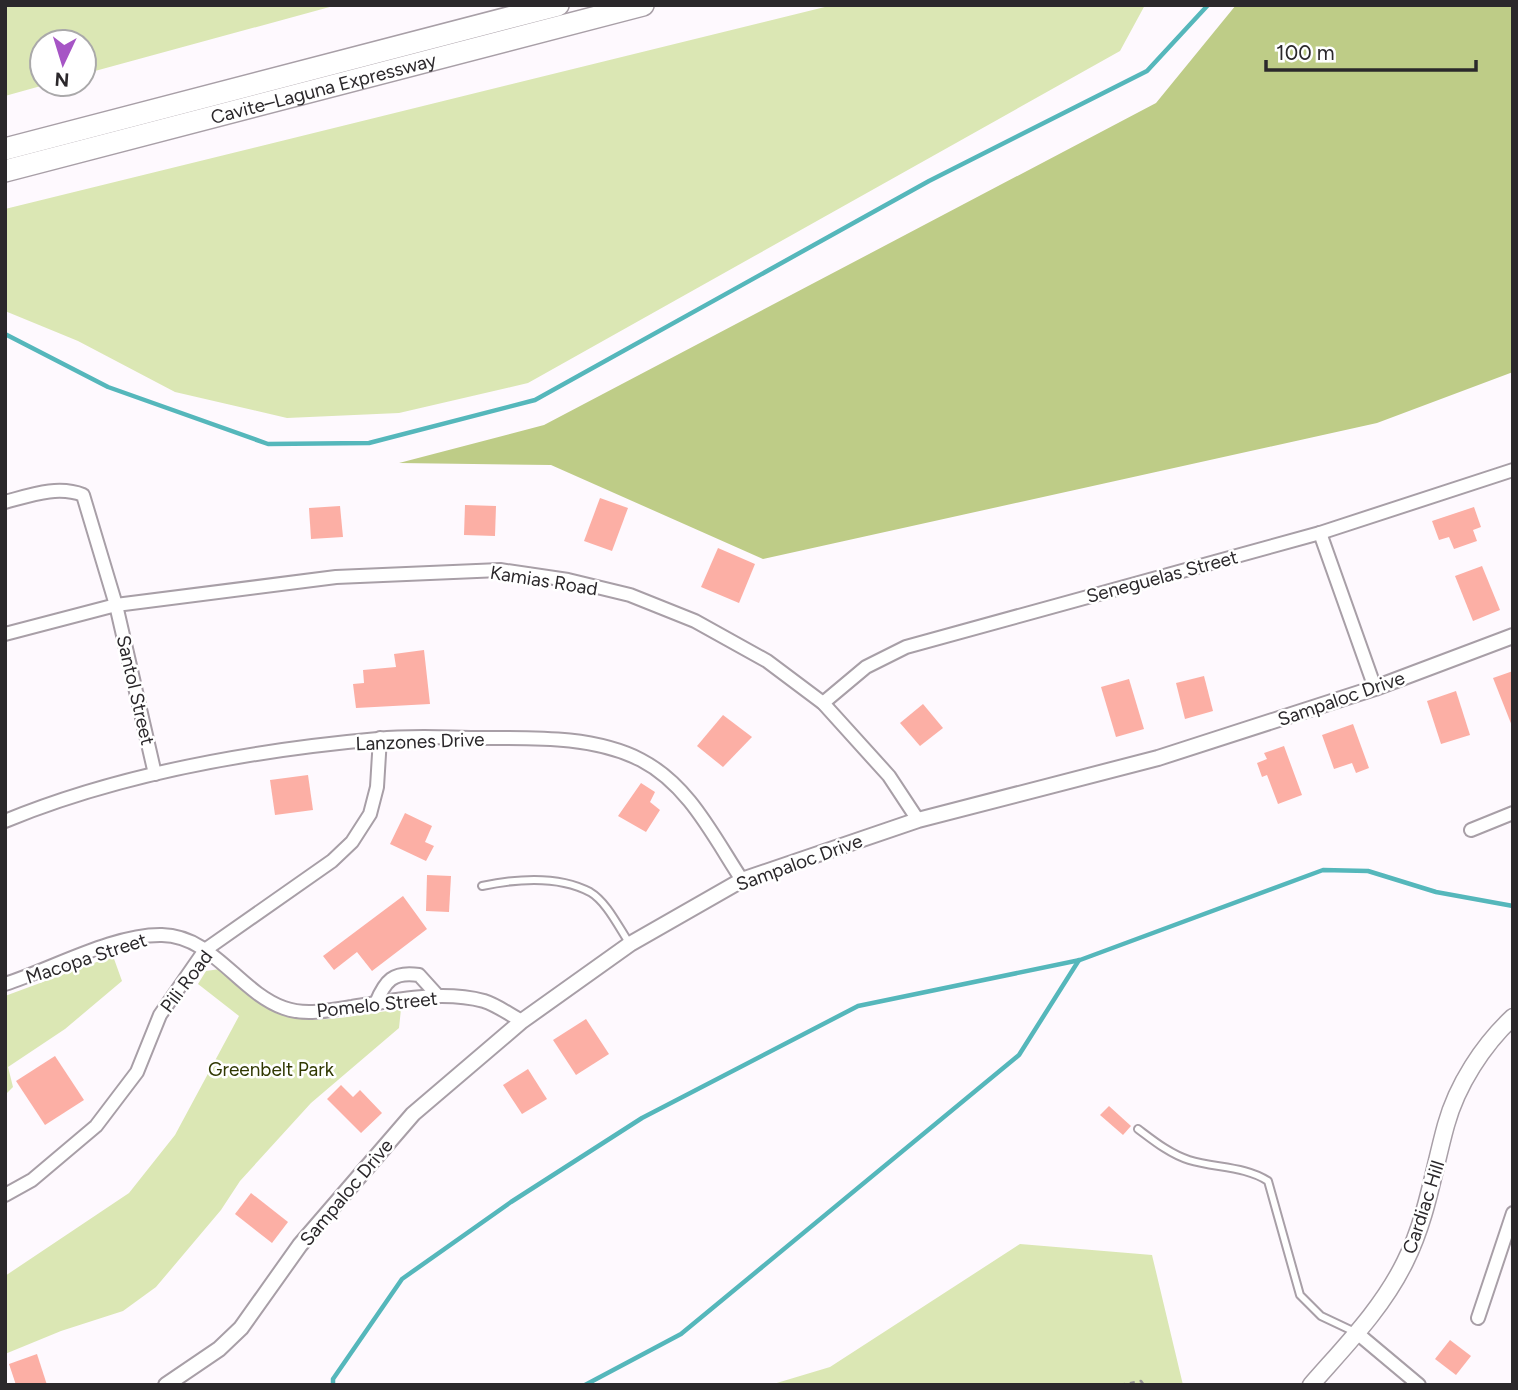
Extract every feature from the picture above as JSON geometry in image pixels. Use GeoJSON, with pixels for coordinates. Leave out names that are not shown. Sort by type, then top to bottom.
{"type":"FeatureCollection","features":[{"type":"Feature","properties":{"kind":"highway","name":"Cavite–Laguna Expressway"},"geometry":{"type":"LineString","coordinates":[[5,149],[558,5]]}},
{"type":"Feature","properties":{"kind":"highway","name":"Cavite–Laguna Expressway"},"geometry":{"type":"LineString","coordinates":[[5,171],[643,5]]}},
{"type":"Feature","properties":{"kind":"main road","name":"Cardiac Hill"},"geometry":{"type":"LineString","coordinates":[[1311,1385],[1383,1302],[1405,1262],[1424,1215],[1446,1123],[1461,1087],[1481,1053],[1513,1017]]}},
{"type":"Feature","properties":{"kind":"street","name":"Seneguelas Street"},"geometry":{"type":"LineString","coordinates":[[823,703],[866,667],[906,647],[1320,533],[1513,470]]}},
{"type":"Feature","properties":{"kind":"street","name":"Santol Street"},"geometry":{"type":"LineString","coordinates":[[5,502],[41,492],[72,491],[83,495],[116,605],[156,775]]}},
{"type":"Feature","properties":{"kind":"street"},"geometry":{"type":"LineString","coordinates":[[1320,533],[1375,688]]}},
{"type":"Feature","properties":{"kind":"street","name":"Kamias Road"},"geometry":{"type":"LineString","coordinates":[[5,634],[116,605],[336,577],[499,570],[630,594],[695,621],[767,660],[823,703],[889,776],[918,820]]}},
{"type":"Feature","properties":{"kind":"street","name":"Sampaloc Drive"},"geometry":{"type":"LineString","coordinates":[[166,1385],[209,1356],[241,1328],[264,1300],[300,1245],[413,1114],[522,1021],[630,944],[742,880],[918,820],[1158,758],[1375,688],[1513,636]]}},
{"type":"Feature","properties":{"kind":"street","name":"Lanzones Drive"},"geometry":{"type":"LineString","coordinates":[[5,821],[156,775],[280,752],[380,738],[538,738],[596,745],[639,759],[668,778],[690,801],[742,880]]}},
{"type":"Feature","properties":{"kind":"street","name":"Pili Road"},"geometry":{"type":"LineString","coordinates":[[5,1195],[32,1181],[96,1126],[137,1072],[160,1015],[205,950],[332,861],[352,842],[370,814],[377,787],[380,738]]}},
{"type":"Feature","properties":{"kind":"street"},"geometry":{"type":"LineString","coordinates":[[1471,830],[1513,813]]}},
{"type":"Feature","properties":{"kind":"street","name":"Macopa Street"},"geometry":{"type":"LineString","coordinates":[[5,984],[137,938],[163,935],[185,939],[205,950]]}},
{"type":"Feature","properties":{"kind":"street","name":"Pomelo Street"},"geometry":{"type":"LineString","coordinates":[[205,950],[250,990],[284,1008],[314,1013],[438,996],[485,1001],[522,1021]]}},
{"type":"Feature","properties":{"kind":"street"},"geometry":{"type":"LineString","coordinates":[[376,1003],[382,986],[388,979],[402,974],[419,975],[438,996]]}},
{"type":"Feature","properties":{"kind":"street"},"geometry":{"type":"LineString","coordinates":[[1478,1318],[1513,1213]]}},
{"type":"Feature","properties":{"kind":"street"},"geometry":{"type":"LineString","coordinates":[[1357,1333],[1419,1385]]}},
{"type":"Feature","properties":{"kind":"lane"},"geometry":{"type":"LineString","coordinates":[[482,886],[515,879],[568,884],[592,893],[630,944]]}},
{"type":"Feature","properties":{"kind":"lane"},"geometry":{"type":"LineString","coordinates":[[1138,1129],[1164,1149],[1188,1160],[1255,1172],[1268,1181],[1300,1296],[1321,1316],[1357,1333]]}},
{"type":"Feature","properties":{"kind":"path"},"geometry":{"type":"LineString","coordinates":[[1120,1385],[1141,1381],[1144,1385]]}},
{"type":"Feature","properties":{"kind":"green space"},"geometry":{"type":"Polygon","coordinates":[[[5,5],[337,5],[98,70],[98,28],[28,28],[28,90],[5,96],[5,5]]]}},
{"type":"Feature","properties":{"kind":"green space"},"geometry":{"type":"Polygon","coordinates":[[[833,5],[1145,5],[1120,51],[528,383],[399,413],[287,418],[175,392],[78,341],[5,311],[5,209],[833,5]]]}},
{"type":"Feature","properties":{"kind":"green space"},"geometry":{"type":"Polygon","coordinates":[[[1236,5],[1513,5],[1513,372],[1377,423],[763,559],[551,465],[399,463],[544,425],[1156,103],[1236,5]]]}},
{"type":"Feature","properties":{"kind":"green space"},"geometry":{"type":"Polygon","coordinates":[[[113,956],[122,981],[65,1029],[8,1067],[13,1087],[5,1095],[5,996],[113,956]]]}},
{"type":"Feature","properties":{"kind":"green space","name":"Greenbelt Park"},"geometry":{"type":"Polygon","coordinates":[[[220,969],[243,991],[264,1006],[284,1015],[324,1019],[401,1009],[399,1028],[311,1103],[240,1181],[221,1210],[156,1287],[123,1311],[61,1331],[5,1354],[5,1276],[129,1193],[175,1135],[239,1016],[198,984],[206,971],[220,969]]]}},
{"type":"Feature","properties":{"kind":"green space"},"geometry":{"type":"Polygon","coordinates":[[[1020,1244],[1152,1255],[1183,1385],[770,1385],[830,1367],[1020,1244]]]}},
{"type":"Feature","properties":{"kind":"building"},"geometry":{"type":"Polygon","coordinates":[[[600,498],[628,508],[612,551],[584,541],[600,498]]]}},
{"type":"Feature","properties":{"kind":"building"},"geometry":{"type":"Polygon","coordinates":[[[465,505],[496,506],[495,536],[464,535],[465,505]]]}},
{"type":"Feature","properties":{"kind":"building"},"geometry":{"type":"Polygon","coordinates":[[[340,506],[343,537],[311,539],[309,508],[340,506]]]}},
{"type":"Feature","properties":{"kind":"building"},"geometry":{"type":"Polygon","coordinates":[[[1474,507],[1481,527],[1473,530],[1477,541],[1454,549],[1449,537],[1439,540],[1432,521],[1474,507]]]}},
{"type":"Feature","properties":{"kind":"building"},"geometry":{"type":"Polygon","coordinates":[[[718,548],[755,564],[739,603],[701,587],[718,548]]]}},
{"type":"Feature","properties":{"kind":"building"},"geometry":{"type":"Polygon","coordinates":[[[1482,566],[1500,610],[1473,621],[1455,576],[1482,566]]]}},
{"type":"Feature","properties":{"kind":"building"},"geometry":{"type":"Polygon","coordinates":[[[424,650],[430,704],[356,708],[353,684],[364,683],[363,670],[396,667],[394,654],[424,650]]]}},
{"type":"Feature","properties":{"kind":"building"},"geometry":{"type":"Polygon","coordinates":[[[1513,671],[1513,726],[1512,726],[1493,678],[1513,671]]]}},
{"type":"Feature","properties":{"kind":"building"},"geometry":{"type":"Polygon","coordinates":[[[1204,676],[1213,711],[1185,719],[1176,683],[1204,676]]]}},
{"type":"Feature","properties":{"kind":"building"},"geometry":{"type":"Polygon","coordinates":[[[1129,679],[1144,729],[1116,737],[1101,687],[1129,679]]]}},
{"type":"Feature","properties":{"kind":"building"},"geometry":{"type":"Polygon","coordinates":[[[1456,691],[1470,735],[1441,744],[1427,701],[1456,691]]]}},
{"type":"Feature","properties":{"kind":"building"},"geometry":{"type":"Polygon","coordinates":[[[923,704],[943,728],[920,746],[900,723],[923,704]]]}},
{"type":"Feature","properties":{"kind":"building"},"geometry":{"type":"Polygon","coordinates":[[[723,715],[752,737],[723,767],[697,746],[723,715]]]}},
{"type":"Feature","properties":{"kind":"building"},"geometry":{"type":"Polygon","coordinates":[[[1353,724],[1369,768],[1356,773],[1352,763],[1334,769],[1322,735],[1353,724]]]}},
{"type":"Feature","properties":{"kind":"building"},"geometry":{"type":"Polygon","coordinates":[[[1284,746],[1302,795],[1278,804],[1267,775],[1262,777],[1257,763],[1267,759],[1264,753],[1284,746]]]}},
{"type":"Feature","properties":{"kind":"building"},"geometry":{"type":"Polygon","coordinates":[[[308,775],[313,810],[275,815],[270,780],[308,775]]]}},
{"type":"Feature","properties":{"kind":"building"},"geometry":{"type":"Polygon","coordinates":[[[641,783],[655,792],[650,802],[660,810],[646,832],[618,816],[641,783]]]}},
{"type":"Feature","properties":{"kind":"building"},"geometry":{"type":"Polygon","coordinates":[[[405,813],[432,826],[425,842],[434,846],[426,861],[390,844],[405,813]]]}},
{"type":"Feature","properties":{"kind":"building"},"geometry":{"type":"Polygon","coordinates":[[[427,875],[451,876],[449,912],[426,911],[427,875]]]}},
{"type":"Feature","properties":{"kind":"building"},"geometry":{"type":"Polygon","coordinates":[[[403,896],[427,929],[372,971],[357,952],[334,970],[323,956],[403,896]]]}},
{"type":"Feature","properties":{"kind":"building"},"geometry":{"type":"Polygon","coordinates":[[[586,1019],[609,1054],[576,1075],[553,1040],[586,1019]]]}},
{"type":"Feature","properties":{"kind":"building"},"geometry":{"type":"Polygon","coordinates":[[[55,1056],[84,1100],[45,1125],[16,1081],[55,1056]]]}},
{"type":"Feature","properties":{"kind":"building"},"geometry":{"type":"Polygon","coordinates":[[[528,1069],[547,1099],[522,1114],[503,1085],[528,1069]]]}},
{"type":"Feature","properties":{"kind":"building"},"geometry":{"type":"Polygon","coordinates":[[[341,1085],[353,1097],[360,1090],[382,1113],[361,1133],[327,1099],[341,1085]]]}},
{"type":"Feature","properties":{"kind":"building"},"geometry":{"type":"Polygon","coordinates":[[[1109,1106],[1131,1126],[1123,1135],[1100,1115],[1109,1106]]]}},
{"type":"Feature","properties":{"kind":"building"},"geometry":{"type":"Polygon","coordinates":[[[251,1193],[288,1222],[272,1243],[235,1214],[251,1193]]]}},
{"type":"Feature","properties":{"kind":"building"},"geometry":{"type":"Polygon","coordinates":[[[1450,1340],[1471,1356],[1456,1375],[1435,1359],[1450,1340]]]}},
{"type":"Feature","properties":{"kind":"building"},"geometry":{"type":"Polygon","coordinates":[[[37,1354],[47,1385],[16,1385],[9,1364],[37,1354]]]}},
{"type":"Feature","properties":{"kind":"waterway"},"geometry":{"type":"LineString","coordinates":[[5,334],[108,387],[268,444],[369,443],[535,400],[929,181],[1147,71],[1208,5]]}},
{"type":"Feature","properties":{"kind":"waterway"},"geometry":{"type":"LineString","coordinates":[[333,1385],[333,1379],[402,1279],[511,1202],[642,1118],[858,1006],[1080,960],[1323,870],[1368,871],[1436,892],[1513,906]]}},
{"type":"Feature","properties":{"kind":"waterway"},"geometry":{"type":"LineString","coordinates":[[585,1385],[681,1334],[1019,1055],[1079,960]]}}]}
